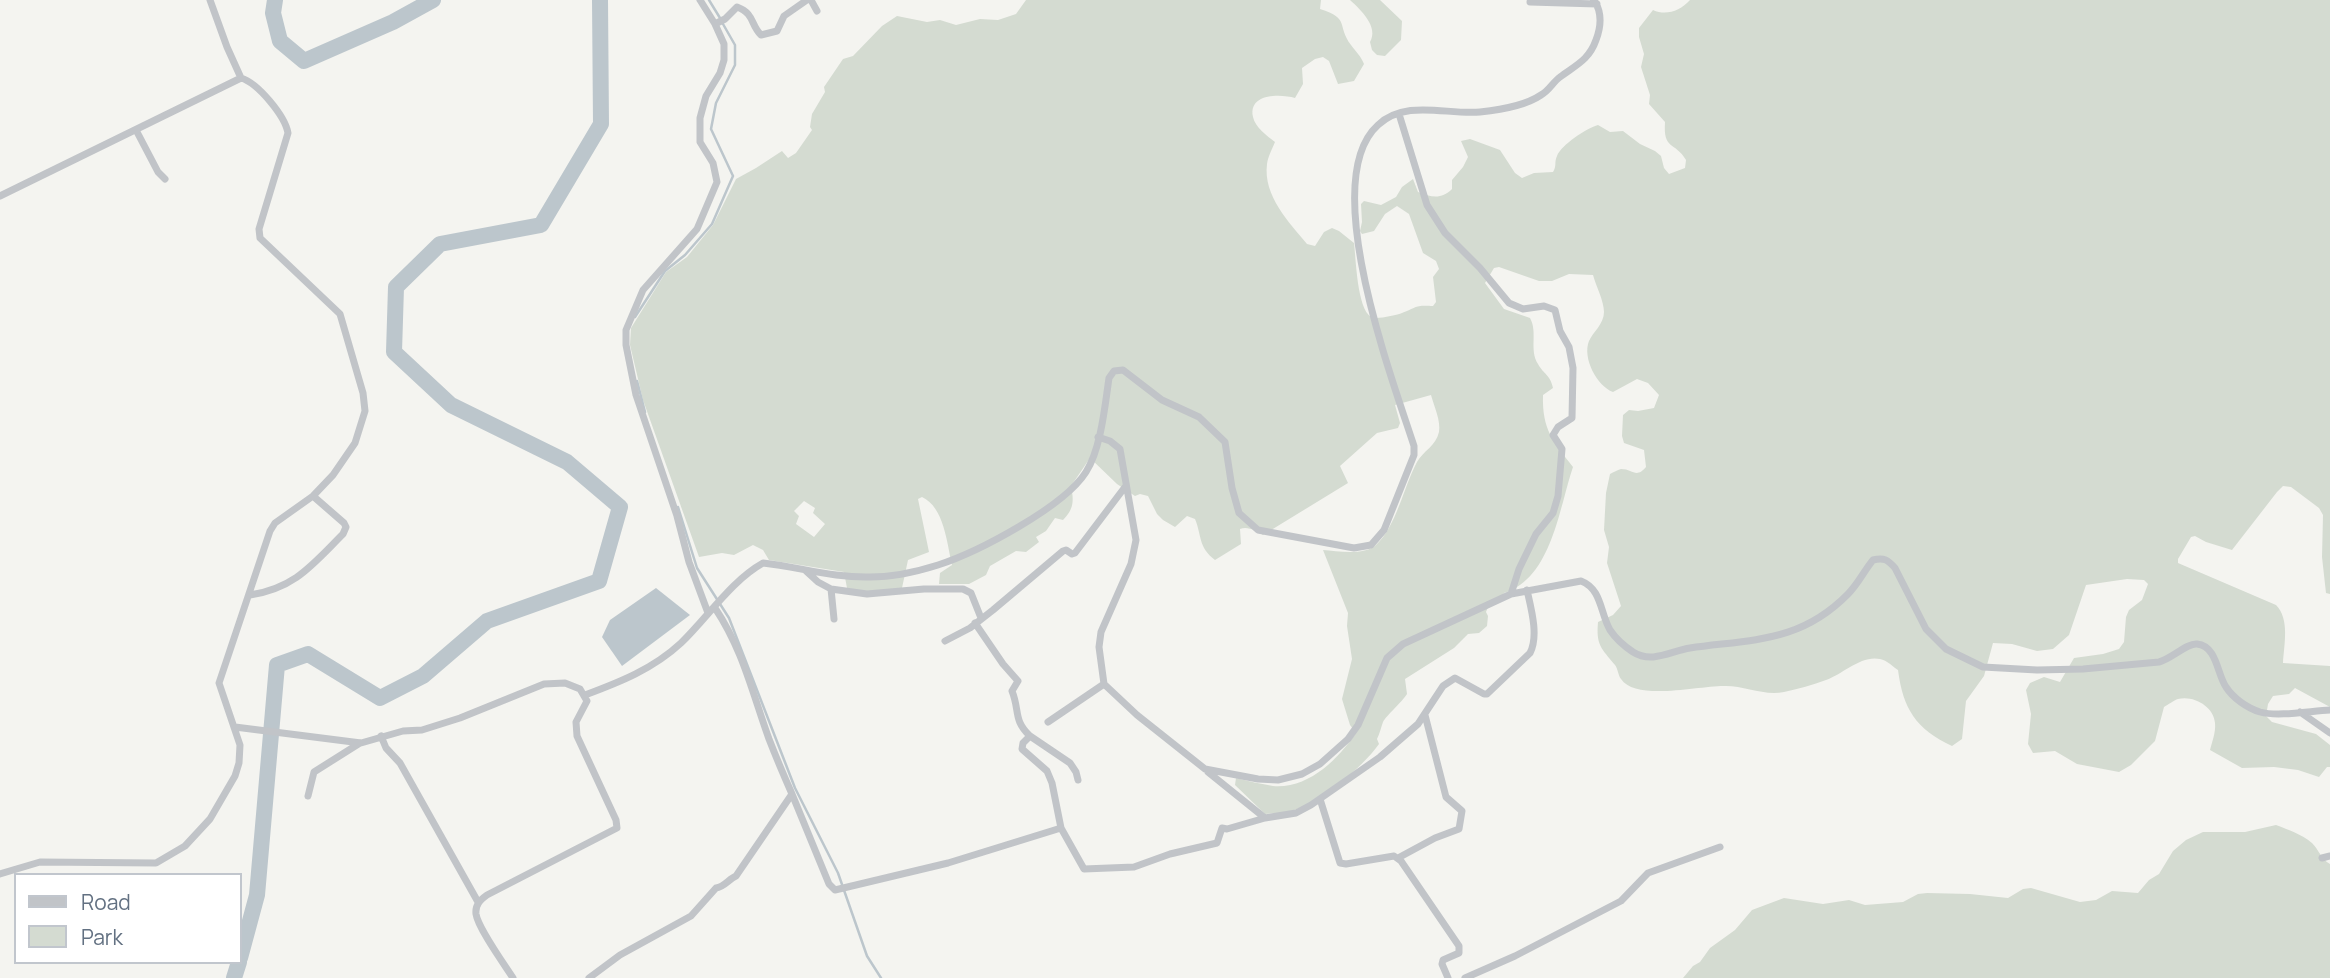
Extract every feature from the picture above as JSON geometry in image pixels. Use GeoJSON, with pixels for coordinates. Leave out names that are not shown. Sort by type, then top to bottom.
{"type":"FeatureCollection","features":[{"type":"Feature","properties":{"kind":"street"},"geometry":{"type":"LineString","coordinates":[[0,874],[40,862],[156,863],[185,846],[210,819],[235,776],[239,763],[240,745],[219,683],[272,527],[313,496],[333,475],[355,443],[365,411],[340,314],[260,238],[259,229],[288,133],[284,121],[256,85],[241,78],[210,0]]}},
{"type":"Feature","properties":{"kind":"street"},"geometry":{"type":"LineString","coordinates":[[700,0],[719,22],[724,44],[724,60],[720,73],[706,96],[699,118],[700,142],[713,163],[717,182],[697,229],[643,290],[626,330],[625,345],[636,396],[677,516],[689,562],[713,609],[732,633],[744,661],[769,739],[829,884],[835,890],[960,860],[1061,828]]}},
{"type":"Feature","properties":{"kind":"street"},"geometry":{"type":"LineString","coordinates":[[719,22],[737,6],[751,15],[761,35],[777,31],[784,16],[809,0],[817,11]]}},
{"type":"Feature","properties":{"kind":"street"},"geometry":{"type":"LineString","coordinates":[[585,695],[646,669],[679,644],[745,576],[763,563],[806,571],[868,577],[899,575],[950,560],[996,539],[1051,506],[1086,473],[1094,456],[1109,378],[1114,371],[1123,370],[1162,400],[1199,417],[1225,442],[1239,513],[1258,530],[1354,548],[1371,545],[1384,530],[1412,464],[1413,446],[1365,283],[1356,239],[1355,185],[1358,162],[1365,141],[1377,125],[1392,115],[1429,109],[1479,112],[1518,105],[1541,96],[1555,81],[1588,57],[1600,29],[1595,2],[1530,2]]}},
{"type":"Feature","properties":{"kind":"street"},"geometry":{"type":"LineString","coordinates":[[0,196],[241,78]]}},
{"type":"Feature","properties":{"kind":"street"},"geometry":{"type":"LineString","coordinates":[[1399,114],[1427,205],[1445,233],[1480,268],[1509,303],[1523,309],[1544,306],[1555,310],[1560,331],[1569,346],[1573,368],[1570,400],[1572,418],[1558,427],[1553,435],[1562,449],[1559,496],[1553,513],[1536,534],[1519,569],[1511,594]]}},
{"type":"Feature","properties":{"kind":"street"},"geometry":{"type":"LineString","coordinates":[[136,130],[158,172],[165,179]]}},
{"type":"Feature","properties":{"kind":"street"},"geometry":{"type":"LineString","coordinates":[[1098,437],[1110,440],[1120,449],[1136,540],[1135,553],[1101,632],[1099,647],[1104,684],[1137,715],[1265,818]]}},
{"type":"Feature","properties":{"kind":"street"},"geometry":{"type":"LineString","coordinates":[[945,641],[978,621],[1022,588],[1063,551],[1075,553],[1125,487]]}},
{"type":"Feature","properties":{"kind":"street"},"geometry":{"type":"LineString","coordinates":[[250,595],[266,592],[300,577],[343,534],[346,527],[344,523],[313,496]]}},
{"type":"Feature","properties":{"kind":"street"},"geometry":{"type":"LineString","coordinates":[[1205,769],[1278,780],[1302,774],[1320,764],[1348,739],[1358,725],[1392,651],[1402,643],[1511,594],[1581,581],[1587,583],[1595,591],[1609,628],[1622,644],[1639,655],[1655,657],[1682,649],[1753,640],[1798,630],[1812,623],[1841,600],[1873,560],[1881,558],[1895,568],[1932,637],[1946,649],[1983,667],[2060,670],[2159,662],[2169,660],[2188,646],[2197,644],[2213,655],[2226,688],[2239,701],[2262,712],[2330,710]]}},
{"type":"Feature","properties":{"kind":"street"},"geometry":{"type":"LineString","coordinates":[[806,571],[831,589],[867,594],[924,589],[963,589],[971,593],[978,621],[1003,664],[1018,681],[1012,691],[1019,724],[1030,736],[1070,763],[1075,768],[1078,780]]}},
{"type":"Feature","properties":{"kind":"street"},"geometry":{"type":"LineString","coordinates":[[831,589],[834,619]]}},
{"type":"Feature","properties":{"kind":"street"},"geometry":{"type":"LineString","coordinates":[[1030,736],[1022,748],[1046,771],[1052,783],[1061,828],[1084,869],[1134,867],[1170,854],[1217,843],[1222,828],[1296,813],[1380,757],[1418,724],[1449,680],[1455,678],[1487,694],[1530,653],[1533,646],[1527,590]]}},
{"type":"Feature","properties":{"kind":"street"},"geometry":{"type":"LineString","coordinates":[[308,796],[314,772],[361,743],[403,731],[422,730],[460,718],[544,684],[565,683],[580,689],[587,701],[576,722],[577,736],[616,820],[617,828],[486,895],[478,902]]}},
{"type":"Feature","properties":{"kind":"street"},"geometry":{"type":"LineString","coordinates":[[1048,722],[1104,684]]}},
{"type":"Feature","properties":{"kind":"street"},"geometry":{"type":"LineString","coordinates":[[2300,711],[2330,733]]}},
{"type":"Feature","properties":{"kind":"street"},"geometry":{"type":"LineString","coordinates":[[1398,858],[1435,838],[1459,829],[1462,811],[1446,797],[1425,715]]}},
{"type":"Feature","properties":{"kind":"street"},"geometry":{"type":"LineString","coordinates":[[235,727],[361,743]]}},
{"type":"Feature","properties":{"kind":"street"},"geometry":{"type":"LineString","coordinates":[[381,737],[386,748],[400,763],[478,902],[476,914],[482,928],[513,978]]}},
{"type":"Feature","properties":{"kind":"street"},"geometry":{"type":"LineString","coordinates":[[589,978],[620,955],[691,916],[716,888],[736,876],[792,794]]}},
{"type":"Feature","properties":{"kind":"street"},"geometry":{"type":"LineString","coordinates":[[1320,799],[1340,863],[1391,856],[1398,858],[1459,946],[1459,953],[1443,960],[1448,978]]}},
{"type":"Feature","properties":{"kind":"street"},"geometry":{"type":"LineString","coordinates":[[1465,978],[1621,901],[1648,873],[1720,847]]}},
{"type":"Feature","properties":{"kind":"green space"},"geometry":{"type":"Polygon","coordinates":[[[1026,0],[1321,0],[1320,9],[1336,16],[1342,23],[1347,38],[1364,64],[1354,81],[1338,84],[1329,61],[1323,57],[1315,59],[1302,68],[1303,84],[1295,98],[1274,96],[1260,99],[1255,103],[1253,117],[1259,128],[1275,142],[1268,161],[1267,176],[1273,198],[1279,208],[1307,244],[1315,246],[1324,232],[1332,228],[1354,243],[1363,304],[1371,317],[1377,318],[1399,314],[1419,306],[1433,306],[1436,302],[1433,277],[1439,269],[1436,261],[1423,253],[1409,214],[1397,206],[1385,214],[1374,231],[1362,234],[1361,204],[1364,201],[1381,205],[1396,197],[1402,187],[1413,179],[1418,192],[1444,195],[1452,189],[1452,180],[1468,157],[1461,141],[1470,139],[1500,150],[1515,173],[1522,178],[1534,173],[1553,172],[1559,152],[1581,133],[1598,125],[1610,132],[1623,131],[1655,151],[1661,156],[1664,168],[1669,174],[1685,168],[1686,160],[1666,138],[1665,122],[1649,104],[1650,95],[1641,67],[1644,54],[1639,28],[1653,10],[1663,13],[1673,11],[1690,0],[2330,0],[2330,594],[2326,593],[2322,557],[2323,515],[2319,508],[2291,487],[2283,486],[2277,492],[2232,550],[2195,536],[2191,537],[2178,563],[2276,605],[2285,625],[2283,663],[2330,666],[2330,707],[2295,688],[2289,694],[2273,696],[2266,716],[2272,722],[2316,734],[2330,745],[2330,767],[2319,777],[2298,770],[2274,767],[2242,768],[2210,750],[2215,730],[2214,717],[2207,707],[2184,698],[2164,707],[2155,741],[2131,765],[2119,772],[2077,764],[2055,751],[2033,753],[2028,744],[2031,714],[2026,690],[2030,683],[2044,677],[2060,682],[2074,658],[2119,649],[2124,642],[2129,610],[2142,600],[2148,584],[2144,580],[2127,579],[2086,585],[2069,635],[2053,649],[2037,651],[2012,644],[1993,643],[1984,676],[1966,701],[1962,739],[1952,746],[1920,725],[1903,696],[1898,670],[1880,659],[1866,660],[1826,680],[1777,693],[1726,686],[1654,691],[1629,686],[1621,679],[1603,650],[1598,636],[1598,622],[1613,615],[1621,606],[1607,563],[1609,547],[1604,530],[1606,493],[1610,474],[1621,469],[1637,473],[1646,467],[1644,450],[1624,443],[1623,415],[1629,410],[1654,408],[1659,395],[1648,383],[1637,379],[1613,392],[1602,384],[1592,371],[1587,348],[1604,312],[1593,275],[1569,274],[1552,281],[1539,281],[1499,267],[1494,268],[1485,283],[1504,309],[1530,318],[1535,359],[1553,388],[1543,395],[1544,417],[1554,442],[1573,467],[1558,521],[1543,557],[1533,573],[1520,585],[1504,593],[1501,601],[1488,607],[1487,626],[1479,633],[1468,634],[1454,648],[1405,679],[1407,694],[1383,722],[1377,739],[1379,744],[1362,764],[1328,792],[1292,811],[1265,814],[1235,785],[1236,778],[1273,786],[1299,783],[1331,762],[1356,733],[1350,725],[1342,699],[1352,659],[1347,626],[1348,613],[1323,550],[1364,551],[1376,545],[1383,537],[1417,462],[1439,432],[1431,395],[1395,405],[1400,423],[1398,428],[1377,433],[1340,466],[1348,483],[1263,535],[1249,529],[1240,529],[1241,544],[1215,560],[1203,546],[1195,519],[1187,516],[1175,527],[1157,514],[1148,496],[1135,496],[1117,484],[1090,458],[1071,486],[1072,504],[1063,520],[1055,518],[1046,531],[1036,537],[1039,542],[1026,552],[1016,551],[990,566],[986,575],[969,584],[939,584],[940,573],[952,565],[940,517],[922,497],[918,499],[929,552],[908,560],[902,588],[866,592],[847,588],[844,572],[769,560],[763,550],[753,545],[734,555],[722,553],[699,557],[643,400],[630,345],[631,328],[666,272],[687,257],[713,225],[736,179],[782,151],[788,158],[796,153],[812,130],[812,114],[825,92],[824,87],[843,59],[853,56],[882,26],[897,16],[927,22],[940,20],[956,25],[980,19],[998,20],[1016,14],[1026,0]],[[804,501],[794,511],[799,516],[796,524],[814,537],[825,524],[813,513],[815,508],[804,501]]]}},
{"type":"Feature","properties":{"kind":"green space"},"geometry":{"type":"Polygon","coordinates":[[[1350,0],[1380,0],[1402,21],[1401,40],[1385,56],[1377,55],[1372,50],[1371,25],[1350,0]]]}},
{"type":"Feature","properties":{"kind":"green space"},"geometry":{"type":"Polygon","coordinates":[[[2276,825],[2308,840],[2330,864],[2330,978],[1683,978],[1710,948],[1735,930],[1752,910],[1784,898],[1823,904],[1849,900],[1865,905],[1903,902],[1918,894],[1927,893],[2008,898],[2023,889],[2031,888],[2080,902],[2096,900],[2112,891],[2138,893],[2149,880],[2159,874],[2173,851],[2186,840],[2203,832],[2245,832],[2276,825]]]}},
{"type":"Feature","properties":{"kind":"shaded area"},"geometry":{"type":"Polygon","coordinates":[[[656,588],[690,615],[622,666],[602,637],[610,620],[656,588]]]}},
{"type":"Feature","properties":{"kind":"waterway"},"geometry":{"type":"LineString","coordinates":[[275,0],[273,13],[280,41],[304,61],[393,22],[433,0]]}},
{"type":"Feature","properties":{"kind":"waterway"},"geometry":{"type":"LineString","coordinates":[[242,951],[257,895],[277,665],[308,654],[380,698],[423,676],[487,621],[599,581],[620,507],[567,462],[451,405],[394,352],[396,287],[440,244],[541,225],[601,124],[600,0]]}},
{"type":"Feature","properties":{"kind":"waterway"},"geometry":{"type":"LineString","coordinates":[[709,0],[720,18]]}},
{"type":"Feature","properties":{"kind":"waterway"},"geometry":{"type":"LineString","coordinates":[[635,317],[665,271],[685,255],[712,224],[733,176],[711,129],[716,103],[735,65],[735,45],[723,24]]}},
{"type":"Feature","properties":{"kind":"waterway"},"geometry":{"type":"LineString","coordinates":[[637,381],[645,412]]}},
{"type":"Feature","properties":{"kind":"waterway"},"geometry":{"type":"LineString","coordinates":[[678,507],[697,568],[729,618],[795,788],[838,873],[867,956],[881,978]]}},
{"type":"Feature","properties":{"kind":"waterway"},"geometry":{"type":"LineString","coordinates":[[234,978],[238,964]]}}]}
